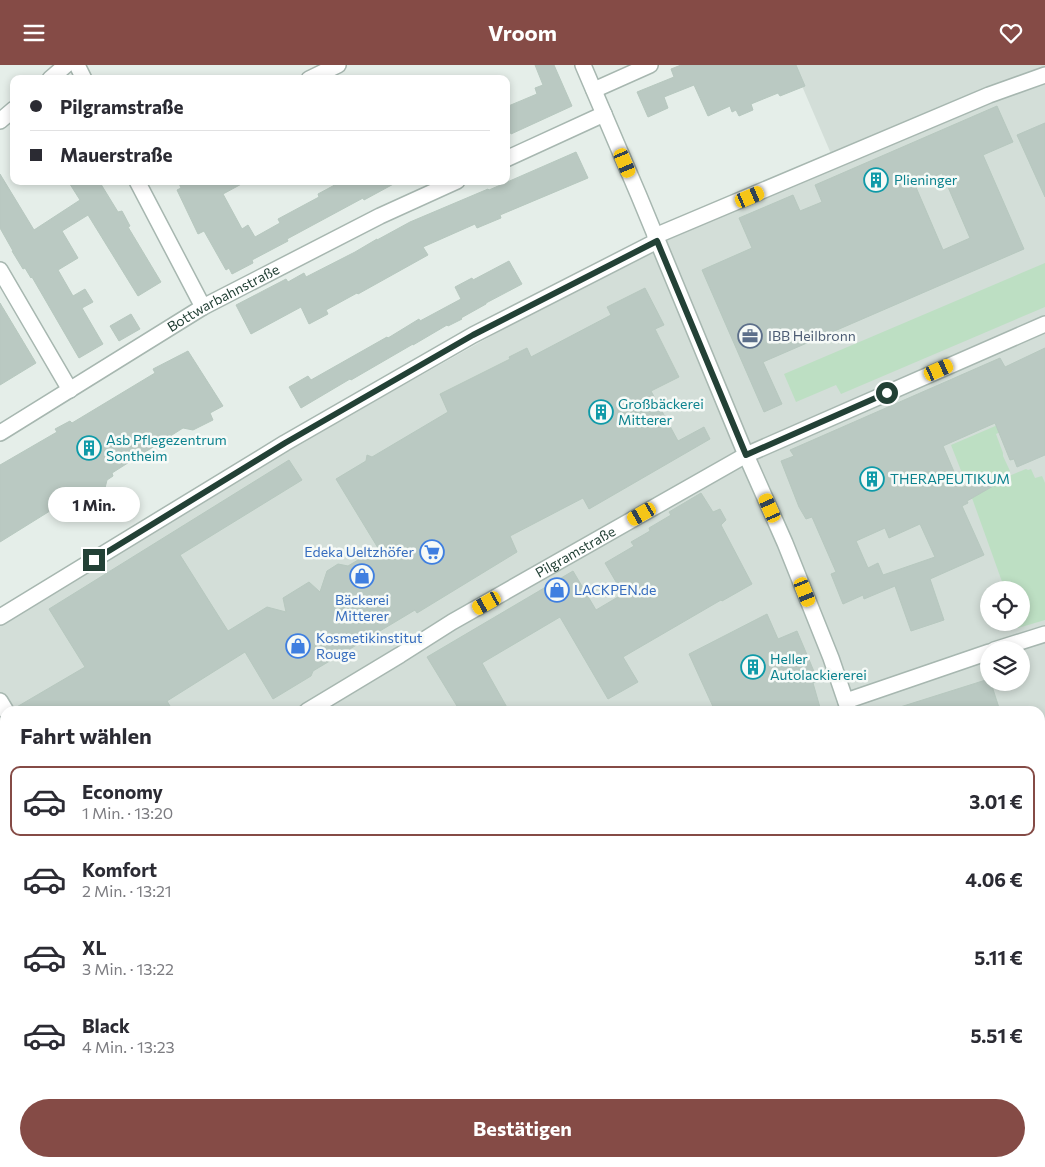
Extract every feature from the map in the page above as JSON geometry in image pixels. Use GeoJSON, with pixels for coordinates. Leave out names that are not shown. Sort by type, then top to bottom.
{"type":"FeatureCollection","features":[{"type":"Feature","properties":{"kind":"street"},"geometry":{"type":"LineString","coordinates":[[55,75],[66,65]]}},
{"type":"Feature","properties":{"kind":"street"},"geometry":{"type":"LineString","coordinates":[[317,75],[338,65]]}},
{"type":"Feature","properties":{"kind":"street"},"geometry":{"type":"LineString","coordinates":[[583,65],[746,455],[785,543],[831,658],[847,706],[980,655]]}},
{"type":"Feature","properties":{"kind":"street"},"geometry":{"type":"LineString","coordinates":[[594,90],[650,65]]}},
{"type":"Feature","properties":{"kind":"street"},"geometry":{"type":"LineString","coordinates":[[0,617],[285,443],[473,335],[656,238],[981,99],[1045,75]]}},
{"type":"Feature","properties":{"kind":"street"},"geometry":{"type":"LineString","coordinates":[[0,121],[10,112]]}},
{"type":"Feature","properties":{"kind":"street"},"geometry":{"type":"LineString","coordinates":[[510,157],[604,114]]}},
{"type":"Feature","properties":{"kind":"street"},"geometry":{"type":"LineString","coordinates":[[139,185],[203,307]]}},
{"type":"Feature","properties":{"kind":"street","name":"Bottwarbahnstraße"},"geometry":{"type":"LineString","coordinates":[[0,433],[203,307],[380,216],[448,185]]}},
{"type":"Feature","properties":{"kind":"street"},"geometry":{"type":"LineString","coordinates":[[0,270],[70,390]]}},
{"type":"Feature","properties":{"kind":"street","name":"Pilgramstraße"},"geometry":{"type":"LineString","coordinates":[[315,706],[452,622],[746,455],[1045,324]]}},
{"type":"Feature","properties":{"kind":"street"},"geometry":{"type":"LineString","coordinates":[[1023,641],[1045,634]]}},
{"type":"Feature","properties":{"kind":"shaded area"},"geometry":{"type":"Polygon","coordinates":[[[793,65],[1045,65],[1045,706],[0,706],[0,623],[290,449],[633,256],[835,163],[793,65]]]}},
{"type":"Feature","properties":{"kind":"green space"},"geometry":{"type":"Polygon","coordinates":[[[1045,263],[1045,307],[841,394],[836,385],[796,402],[784,374],[1045,263]]]}},
{"type":"Feature","properties":{"kind":"green space"},"geometry":{"type":"Polygon","coordinates":[[[1035,409],[1038,415],[996,434],[1010,471],[969,491],[951,445],[1035,409]]]}},
{"type":"Feature","properties":{"kind":"green space"},"geometry":{"type":"Polygon","coordinates":[[[1026,469],[1031,469],[1035,478],[1042,476],[1045,483],[1045,620],[1030,624],[1030,581],[1002,581],[972,498],[1004,478],[1026,469]]]}},
{"type":"Feature","properties":{"kind":"building"},"geometry":{"type":"Polygon","coordinates":[[[535,65],[554,65],[572,106],[511,134],[510,105],[537,94],[535,88],[543,85],[535,65]]]}},
{"type":"Feature","properties":{"kind":"building"},"geometry":{"type":"Polygon","coordinates":[[[681,65],[796,65],[805,86],[780,96],[778,93],[751,104],[753,110],[739,116],[736,110],[732,112],[730,106],[708,116],[694,85],[664,97],[668,108],[648,117],[637,92],[674,77],[671,69],[681,65]]]}},
{"type":"Feature","properties":{"kind":"building"},"geometry":{"type":"Polygon","coordinates":[[[997,106],[1013,142],[983,155],[1024,249],[763,362],[782,404],[764,412],[702,270],[752,248],[739,218],[793,195],[800,211],[822,202],[815,185],[997,106]],[[942,173],[915,185],[943,250],[970,238],[942,173]]]}},
{"type":"Feature","properties":{"kind":"building"},"geometry":{"type":"Polygon","coordinates":[[[1045,123],[1045,197],[1017,135],[1045,123]]]}},
{"type":"Feature","properties":{"kind":"building"},"geometry":{"type":"Polygon","coordinates":[[[576,152],[588,178],[500,215],[501,218],[477,228],[475,224],[423,247],[428,255],[326,310],[328,314],[309,324],[301,307],[251,334],[236,305],[286,279],[288,282],[304,273],[306,277],[410,222],[488,189],[500,185],[510,185],[510,181],[576,152]]]}},
{"type":"Feature","properties":{"kind":"building"},"geometry":{"type":"Polygon","coordinates":[[[0,174],[34,230],[80,200],[71,185],[101,185],[118,212],[122,211],[130,226],[128,227],[161,282],[138,296],[88,215],[62,231],[78,258],[58,270],[73,296],[85,289],[93,302],[82,308],[103,344],[79,358],[32,277],[25,268],[23,269],[0,228],[0,174]]]}},
{"type":"Feature","properties":{"kind":"building"},"geometry":{"type":"Polygon","coordinates":[[[180,185],[240,185],[223,194],[242,229],[248,225],[255,237],[280,223],[278,219],[319,197],[318,194],[335,185],[392,185],[364,200],[363,198],[287,239],[288,241],[252,260],[253,263],[232,274],[229,268],[226,270],[204,231],[198,234],[177,190],[181,188],[180,185]]]}},
{"type":"Feature","properties":{"kind":"building"},"geometry":{"type":"Polygon","coordinates":[[[509,261],[522,284],[301,408],[289,387],[308,376],[311,380],[419,319],[420,321],[461,299],[455,287],[472,278],[473,280],[509,261]]]}},
{"type":"Feature","properties":{"kind":"building"},"geometry":{"type":"Polygon","coordinates":[[[645,288],[664,325],[655,329],[679,377],[651,391],[678,441],[704,427],[710,439],[589,509],[583,498],[510,536],[517,552],[417,613],[415,610],[313,671],[311,676],[273,699],[245,652],[167,701],[170,706],[18,706],[85,667],[49,609],[289,460],[302,480],[180,555],[228,631],[267,607],[286,612],[283,598],[309,582],[320,592],[327,571],[338,564],[348,566],[378,548],[336,479],[366,461],[367,455],[372,457],[448,412],[440,394],[510,359],[509,357],[527,348],[531,357],[611,315],[607,307],[645,288]]]}},
{"type":"Feature","properties":{"kind":"building"},"geometry":{"type":"Polygon","coordinates":[[[0,303],[36,363],[0,385],[0,303]]]}},
{"type":"Feature","properties":{"kind":"building"},"geometry":{"type":"Polygon","coordinates":[[[131,314],[140,329],[119,341],[110,326],[131,314]]]}},
{"type":"Feature","properties":{"kind":"building"},"geometry":{"type":"Polygon","coordinates":[[[1045,348],[1045,455],[1017,467],[1014,459],[1010,460],[995,423],[943,446],[961,488],[991,476],[995,485],[967,501],[968,503],[962,506],[984,555],[930,579],[944,620],[911,631],[895,586],[864,599],[863,595],[843,604],[831,574],[836,572],[812,517],[806,519],[799,507],[781,461],[794,456],[790,450],[1000,358],[1005,367],[1045,348]],[[920,524],[889,538],[885,528],[856,541],[868,568],[878,563],[883,575],[935,557],[920,524]]]}},
{"type":"Feature","properties":{"kind":"building","name":"Asb Pflegezentrum Sontheim"},"geometry":{"type":"Polygon","coordinates":[[[188,351],[223,406],[210,413],[213,420],[193,430],[183,428],[112,473],[113,476],[107,480],[102,500],[89,496],[82,491],[0,542],[0,465],[57,432],[55,429],[70,421],[72,423],[155,373],[153,369],[188,351]]]}},
{"type":"Feature","properties":{"kind":"building"},"geometry":{"type":"Polygon","coordinates":[[[701,493],[713,512],[720,509],[726,520],[721,525],[752,584],[623,657],[638,682],[608,699],[560,617],[482,663],[506,706],[457,706],[427,657],[573,571],[596,610],[623,594],[605,563],[634,546],[631,542],[650,531],[649,528],[671,515],[669,512],[701,493]]]}},
{"type":"Feature","properties":{"kind":"building","name":"Heller Autolackiererei"},"geometry":{"type":"Polygon","coordinates":[[[767,614],[778,639],[797,631],[818,681],[813,683],[820,706],[713,706],[689,654],[767,614]]]}},
{"type":"Feature","properties":{"kind":"building"},"geometry":{"type":"Polygon","coordinates":[[[980,682],[980,691],[994,691],[998,706],[903,706],[980,682]]]}},
{"type":"Feature","properties":{"kind":"place","name":"Plieninger"},"geometry":{"type":"Point","coordinates":[876,180]}},
{"type":"Feature","properties":{"kind":"place","name":"IBB Heilbronn"},"geometry":{"type":"Point","coordinates":[750,336]}},
{"type":"Feature","properties":{"kind":"place","name":"Großbäckerei Mitterer"},"geometry":{"type":"Point","coordinates":[601,412]}},
{"type":"Feature","properties":{"kind":"place","name":"Asb Pflegezentrum Sontheim"},"geometry":{"type":"Point","coordinates":[89,448]}},
{"type":"Feature","properties":{"kind":"place","name":"THERAPEUTIKUM"},"geometry":{"type":"Point","coordinates":[872,479]}},
{"type":"Feature","properties":{"kind":"place","name":"Edeka Ueltzhöfer"},"geometry":{"type":"Point","coordinates":[432,552]}},
{"type":"Feature","properties":{"kind":"place","name":"Bäckerei Mitterer"},"geometry":{"type":"Point","coordinates":[362,576]}},
{"type":"Feature","properties":{"kind":"place","name":"LACKPEN.de"},"geometry":{"type":"Point","coordinates":[557,590]}},
{"type":"Feature","properties":{"kind":"place","name":"Kosmetikinstitut Rouge"},"geometry":{"type":"Point","coordinates":[298,646]}},
{"type":"Feature","properties":{"kind":"place","name":"Heller Autolackiererei"},"geometry":{"type":"Point","coordinates":[753,667]}},
{"type":"Feature","properties":{"kind":"route"},"geometry":{"type":"LineString","coordinates":[[94,560],[285,443],[473,335],[657,241],[746,455],[887,393]]}}]}
